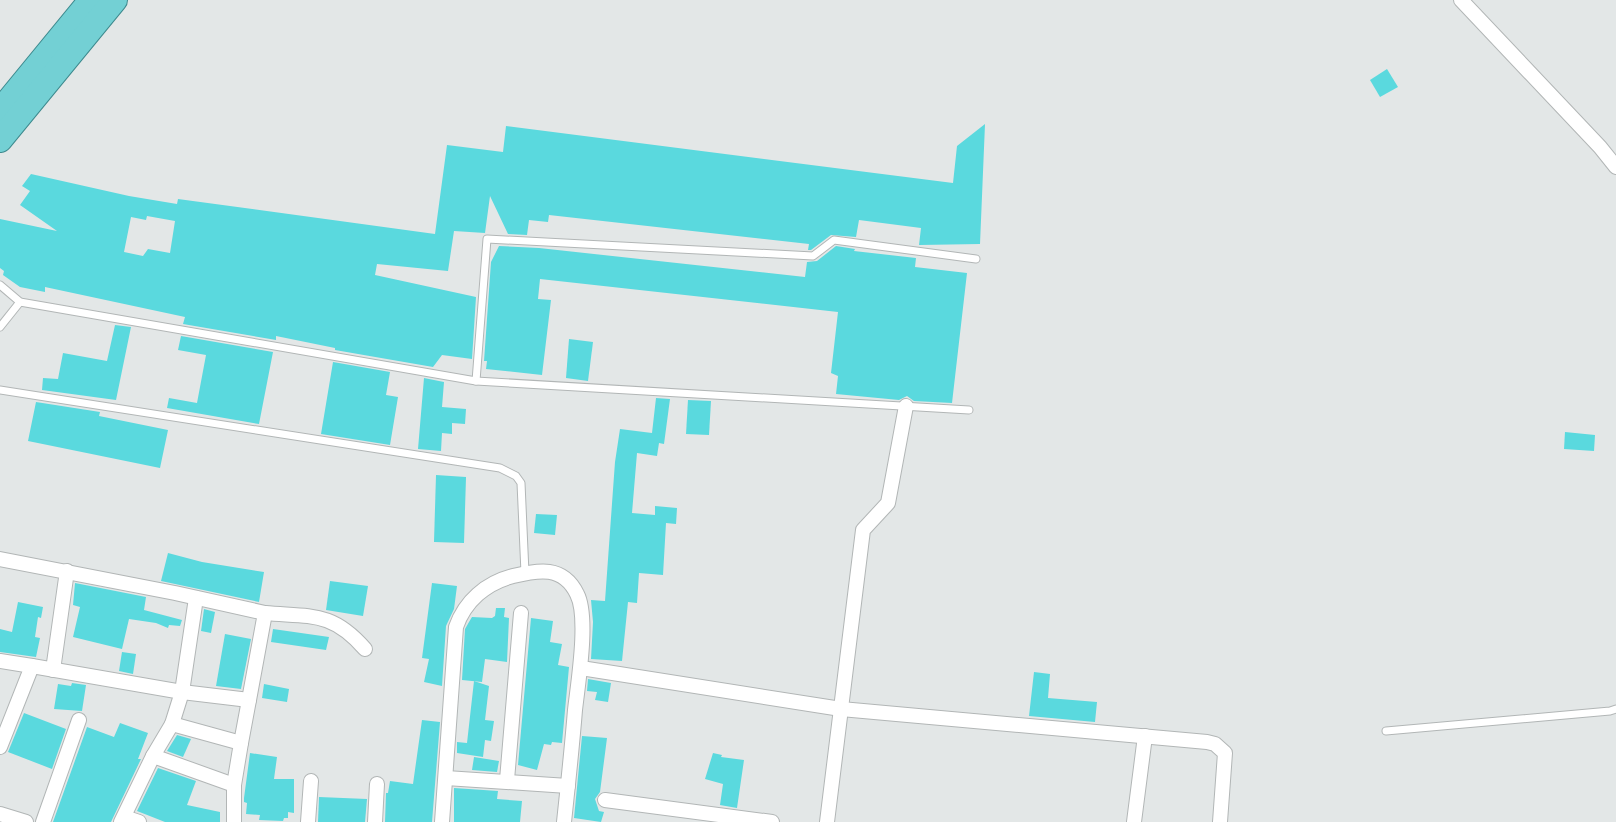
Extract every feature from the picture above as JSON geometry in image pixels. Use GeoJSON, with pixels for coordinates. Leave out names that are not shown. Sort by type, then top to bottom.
{"type":"FeatureCollection","features":[{"type":"Feature","properties":{"kind":"highway"},"geometry":{"type":"LineString","coordinates":[[0,111],[92,0]]}},
{"type":"Feature","properties":{"kind":"highway"},"geometry":{"type":"LineString","coordinates":[[0,140],[115,0]]}},
{"type":"Feature","properties":{"kind":"street"},"geometry":{"type":"LineString","coordinates":[[1461,0],[1616,167]]}},
{"type":"Feature","properties":{"kind":"street"},"geometry":{"type":"LineString","coordinates":[[827,822],[863,530],[888,503],[906,406]]}},
{"type":"Feature","properties":{"kind":"street"},"geometry":{"type":"LineString","coordinates":[[1,564],[67,571],[265,613],[326,619],[343,628],[365,649]]}},
{"type":"Feature","properties":{"kind":"street"},"geometry":{"type":"LineString","coordinates":[[442,822],[456,627],[461,613],[476,595],[496,580],[541,569],[562,576],[576,591],[581,604],[581,668],[564,822]]}},
{"type":"Feature","properties":{"kind":"street"},"geometry":{"type":"LineString","coordinates":[[53,670],[67,571]]}},
{"type":"Feature","properties":{"kind":"street"},"geometry":{"type":"LineString","coordinates":[[139,822],[122,819],[172,724],[182,692],[196,597]]}},
{"type":"Feature","properties":{"kind":"street"},"geometry":{"type":"LineString","coordinates":[[234,822],[234,785],[265,613]]}},
{"type":"Feature","properties":{"kind":"street"},"geometry":{"type":"LineString","coordinates":[[507,780],[521,613]]}},
{"type":"Feature","properties":{"kind":"street"},"geometry":{"type":"LineString","coordinates":[[0,660],[182,692],[249,700]]}},
{"type":"Feature","properties":{"kind":"street"},"geometry":{"type":"LineString","coordinates":[[0,747],[5,723],[32,666]]}},
{"type":"Feature","properties":{"kind":"street"},"geometry":{"type":"LineString","coordinates":[[581,668],[841,709],[1207,742],[1226,753],[1220,822]]}},
{"type":"Feature","properties":{"kind":"street"},"geometry":{"type":"LineString","coordinates":[[43,822],[79,720]]}},
{"type":"Feature","properties":{"kind":"street"},"geometry":{"type":"LineString","coordinates":[[172,724],[241,743]]}},
{"type":"Feature","properties":{"kind":"street"},"geometry":{"type":"LineString","coordinates":[[1134,822],[1145,736]]}},
{"type":"Feature","properties":{"kind":"street"},"geometry":{"type":"LineString","coordinates":[[153,756],[234,785]]}},
{"type":"Feature","properties":{"kind":"street"},"geometry":{"type":"LineString","coordinates":[[446,778],[568,786]]}},
{"type":"Feature","properties":{"kind":"street"},"geometry":{"type":"LineString","coordinates":[[308,822],[311,781]]}},
{"type":"Feature","properties":{"kind":"street"},"geometry":{"type":"LineString","coordinates":[[375,822],[377,784]]}},
{"type":"Feature","properties":{"kind":"street"},"geometry":{"type":"LineString","coordinates":[[605,800],[772,822]]}},
{"type":"Feature","properties":{"kind":"street"},"geometry":{"type":"LineString","coordinates":[[0,814],[26,822]]}},
{"type":"Feature","properties":{"kind":"lane"},"geometry":{"type":"LineString","coordinates":[[476,381],[487,239],[813,256],[834,240],[976,259]]}},
{"type":"Feature","properties":{"kind":"lane"},"geometry":{"type":"LineString","coordinates":[[0,285],[20,302],[476,381],[969,410]]}},
{"type":"Feature","properties":{"kind":"lane"},"geometry":{"type":"LineString","coordinates":[[0,327],[20,302]]}},
{"type":"Feature","properties":{"kind":"lane"},"geometry":{"type":"LineString","coordinates":[[0,390],[500,468],[516,476],[521,483],[525,573]]}},
{"type":"Feature","properties":{"kind":"lane"},"geometry":{"type":"LineString","coordinates":[[1386,732],[1616,709]]}},
{"type":"Feature","properties":{"kind":"building"},"geometry":{"type":"Polygon","coordinates":[[[1387,69],[1398,87],[1380,97],[1370,80],[1387,69]]]}},
{"type":"Feature","properties":{"kind":"building"},"geometry":{"type":"Polygon","coordinates":[[[985,124],[980,244],[919,245],[921,228],[859,220],[856,237],[831,235],[811,250],[808,250],[809,244],[549,215],[548,222],[529,220],[527,235],[508,234],[490,196],[485,233],[454,231],[448,271],[377,264],[375,275],[476,297],[472,359],[442,355],[433,367],[335,350],[276,336],[276,340],[183,324],[185,317],[45,287],[45,292],[20,287],[3,275],[4,271],[0,268],[0,219],[57,231],[20,205],[30,191],[22,186],[31,174],[177,204],[178,199],[435,234],[447,145],[503,152],[506,126],[953,183],[957,146],[985,124]],[[147,216],[146,220],[131,217],[124,252],[143,256],[148,249],[170,253],[175,221],[147,216]]]}},
{"type":"Feature","properties":{"kind":"building"},"geometry":{"type":"Polygon","coordinates":[[[499,246],[805,277],[807,262],[817,261],[836,246],[855,249],[854,251],[916,258],[915,267],[967,273],[952,403],[914,401],[907,396],[899,400],[836,394],[838,376],[831,373],[838,312],[540,279],[538,299],[551,300],[542,375],[486,369],[487,361],[484,361],[491,262],[499,246]]]}},
{"type":"Feature","properties":{"kind":"building"},"geometry":{"type":"Polygon","coordinates":[[[115,325],[131,327],[116,400],[42,390],[43,378],[58,379],[63,353],[107,361],[115,325]]]}},
{"type":"Feature","properties":{"kind":"building"},"geometry":{"type":"Polygon","coordinates":[[[181,336],[273,352],[259,424],[167,408],[169,398],[197,403],[206,355],[178,350],[181,336]]]}},
{"type":"Feature","properties":{"kind":"building"},"geometry":{"type":"Polygon","coordinates":[[[569,339],[593,342],[588,381],[566,378],[569,339]]]}},
{"type":"Feature","properties":{"kind":"building"},"geometry":{"type":"Polygon","coordinates":[[[333,362],[390,372],[386,395],[398,397],[390,445],[321,434],[333,362]]]}},
{"type":"Feature","properties":{"kind":"building"},"geometry":{"type":"Polygon","coordinates":[[[424,378],[444,382],[442,407],[466,409],[465,424],[452,423],[452,434],[442,433],[441,451],[418,449],[424,378]]]}},
{"type":"Feature","properties":{"kind":"building"},"geometry":{"type":"Polygon","coordinates":[[[656,398],[670,399],[664,444],[659,443],[657,456],[637,453],[632,513],[655,515],[655,506],[677,508],[676,524],[666,523],[663,575],[639,573],[637,603],[628,602],[622,661],[591,659],[591,600],[605,601],[615,462],[620,429],[652,433],[656,398]]]}},
{"type":"Feature","properties":{"kind":"building"},"geometry":{"type":"Polygon","coordinates":[[[688,400],[711,401],[709,435],[686,434],[688,400]]]}},
{"type":"Feature","properties":{"kind":"building"},"geometry":{"type":"Polygon","coordinates":[[[36,402],[100,412],[99,416],[168,430],[160,468],[28,441],[36,402]]]}},
{"type":"Feature","properties":{"kind":"building"},"geometry":{"type":"Polygon","coordinates":[[[1565,432],[1595,435],[1594,451],[1564,449],[1565,432]]]}},
{"type":"Feature","properties":{"kind":"building"},"geometry":{"type":"Polygon","coordinates":[[[436,475],[466,477],[464,543],[434,542],[436,475]]]}},
{"type":"Feature","properties":{"kind":"building"},"geometry":{"type":"Polygon","coordinates":[[[536,514],[557,515],[555,535],[534,533],[536,514]]]}},
{"type":"Feature","properties":{"kind":"building"},"geometry":{"type":"Polygon","coordinates":[[[168,553],[202,562],[264,572],[259,602],[161,581],[168,553]]]}},
{"type":"Feature","properties":{"kind":"building"},"geometry":{"type":"Polygon","coordinates":[[[330,581],[368,586],[363,616],[326,610],[330,581]]]}},
{"type":"Feature","properties":{"kind":"building"},"geometry":{"type":"Polygon","coordinates":[[[75,583],[146,597],[144,610],[182,620],[180,626],[169,625],[168,628],[156,623],[129,619],[122,649],[73,637],[80,607],[73,605],[75,583]]]}},
{"type":"Feature","properties":{"kind":"building"},"geometry":{"type":"Polygon","coordinates":[[[432,583],[457,586],[454,609],[446,626],[442,686],[424,682],[429,659],[422,658],[432,583]]]}},
{"type":"Feature","properties":{"kind":"building"},"geometry":{"type":"Polygon","coordinates":[[[18,602],[43,607],[41,618],[38,617],[35,637],[40,638],[36,657],[0,652],[0,629],[12,632],[18,602]]]}},
{"type":"Feature","properties":{"kind":"building"},"geometry":{"type":"Polygon","coordinates":[[[496,608],[505,608],[504,617],[509,618],[507,662],[485,659],[482,682],[462,680],[465,629],[472,617],[495,616],[496,608]]]}},
{"type":"Feature","properties":{"kind":"building"},"geometry":{"type":"Polygon","coordinates":[[[204,609],[215,612],[211,633],[201,631],[204,609]]]}},
{"type":"Feature","properties":{"kind":"building"},"geometry":{"type":"Polygon","coordinates":[[[531,618],[553,621],[550,642],[562,644],[558,665],[569,667],[562,743],[544,744],[537,770],[518,765],[531,618]]]}},
{"type":"Feature","properties":{"kind":"building"},"geometry":{"type":"Polygon","coordinates":[[[273,629],[329,637],[326,650],[271,642],[273,629]]]}},
{"type":"Feature","properties":{"kind":"building"},"geometry":{"type":"Polygon","coordinates":[[[225,634],[251,639],[241,689],[216,686],[225,634]]]}},
{"type":"Feature","properties":{"kind":"building"},"geometry":{"type":"Polygon","coordinates":[[[122,652],[136,654],[133,674],[119,671],[122,652]]]}},
{"type":"Feature","properties":{"kind":"building"},"geometry":{"type":"Polygon","coordinates":[[[1034,672],[1050,674],[1048,698],[1097,702],[1095,722],[1029,716],[1034,672]]]}},
{"type":"Feature","properties":{"kind":"building"},"geometry":{"type":"Polygon","coordinates":[[[588,679],[611,683],[608,702],[595,700],[597,692],[587,691],[588,679]]]}},
{"type":"Feature","properties":{"kind":"building"},"geometry":{"type":"Polygon","coordinates":[[[474,681],[489,686],[485,720],[494,721],[491,741],[485,740],[483,757],[457,753],[457,742],[467,743],[474,681]]]}},
{"type":"Feature","properties":{"kind":"building"},"geometry":{"type":"Polygon","coordinates":[[[72,683],[86,685],[82,711],[54,709],[58,684],[71,686],[72,683]]]}},
{"type":"Feature","properties":{"kind":"building"},"geometry":{"type":"Polygon","coordinates":[[[264,684],[289,689],[287,702],[262,698],[264,684]]]}},
{"type":"Feature","properties":{"kind":"building"},"geometry":{"type":"Polygon","coordinates":[[[24,713],[66,729],[52,769],[8,752],[24,713]]]}},
{"type":"Feature","properties":{"kind":"building"},"geometry":{"type":"Polygon","coordinates":[[[422,720],[440,722],[432,822],[385,822],[386,793],[390,781],[413,784],[422,720]]]}},
{"type":"Feature","properties":{"kind":"building"},"geometry":{"type":"Polygon","coordinates":[[[120,723],[148,733],[138,759],[141,759],[111,822],[53,822],[87,727],[114,737],[120,723]]]}},
{"type":"Feature","properties":{"kind":"building"},"geometry":{"type":"Polygon","coordinates":[[[177,735],[191,739],[183,757],[167,751],[177,735]]]}},
{"type":"Feature","properties":{"kind":"building"},"geometry":{"type":"Polygon","coordinates":[[[582,736],[607,738],[600,792],[595,799],[599,811],[604,812],[601,822],[574,818],[582,736]]]}},
{"type":"Feature","properties":{"kind":"building"},"geometry":{"type":"Polygon","coordinates":[[[250,753],[277,757],[274,779],[294,779],[294,813],[288,812],[288,818],[283,821],[259,820],[260,815],[246,814],[247,803],[244,798],[250,753]]]}},
{"type":"Feature","properties":{"kind":"building"},"geometry":{"type":"Polygon","coordinates":[[[713,753],[722,755],[721,757],[744,760],[737,808],[720,805],[723,784],[705,779],[713,753]]]}},
{"type":"Feature","properties":{"kind":"building"},"geometry":{"type":"Polygon","coordinates":[[[474,757],[499,761],[497,772],[472,770],[474,757]]]}},
{"type":"Feature","properties":{"kind":"building"},"geometry":{"type":"Polygon","coordinates":[[[158,768],[196,781],[187,805],[220,812],[220,822],[165,822],[137,811],[158,768]]]}},
{"type":"Feature","properties":{"kind":"building"},"geometry":{"type":"Polygon","coordinates":[[[454,788],[498,791],[497,799],[522,801],[520,822],[454,822],[454,788]]]}},
{"type":"Feature","properties":{"kind":"building"},"geometry":{"type":"Polygon","coordinates":[[[319,797],[367,799],[365,822],[318,822],[319,797]]]}}]}
